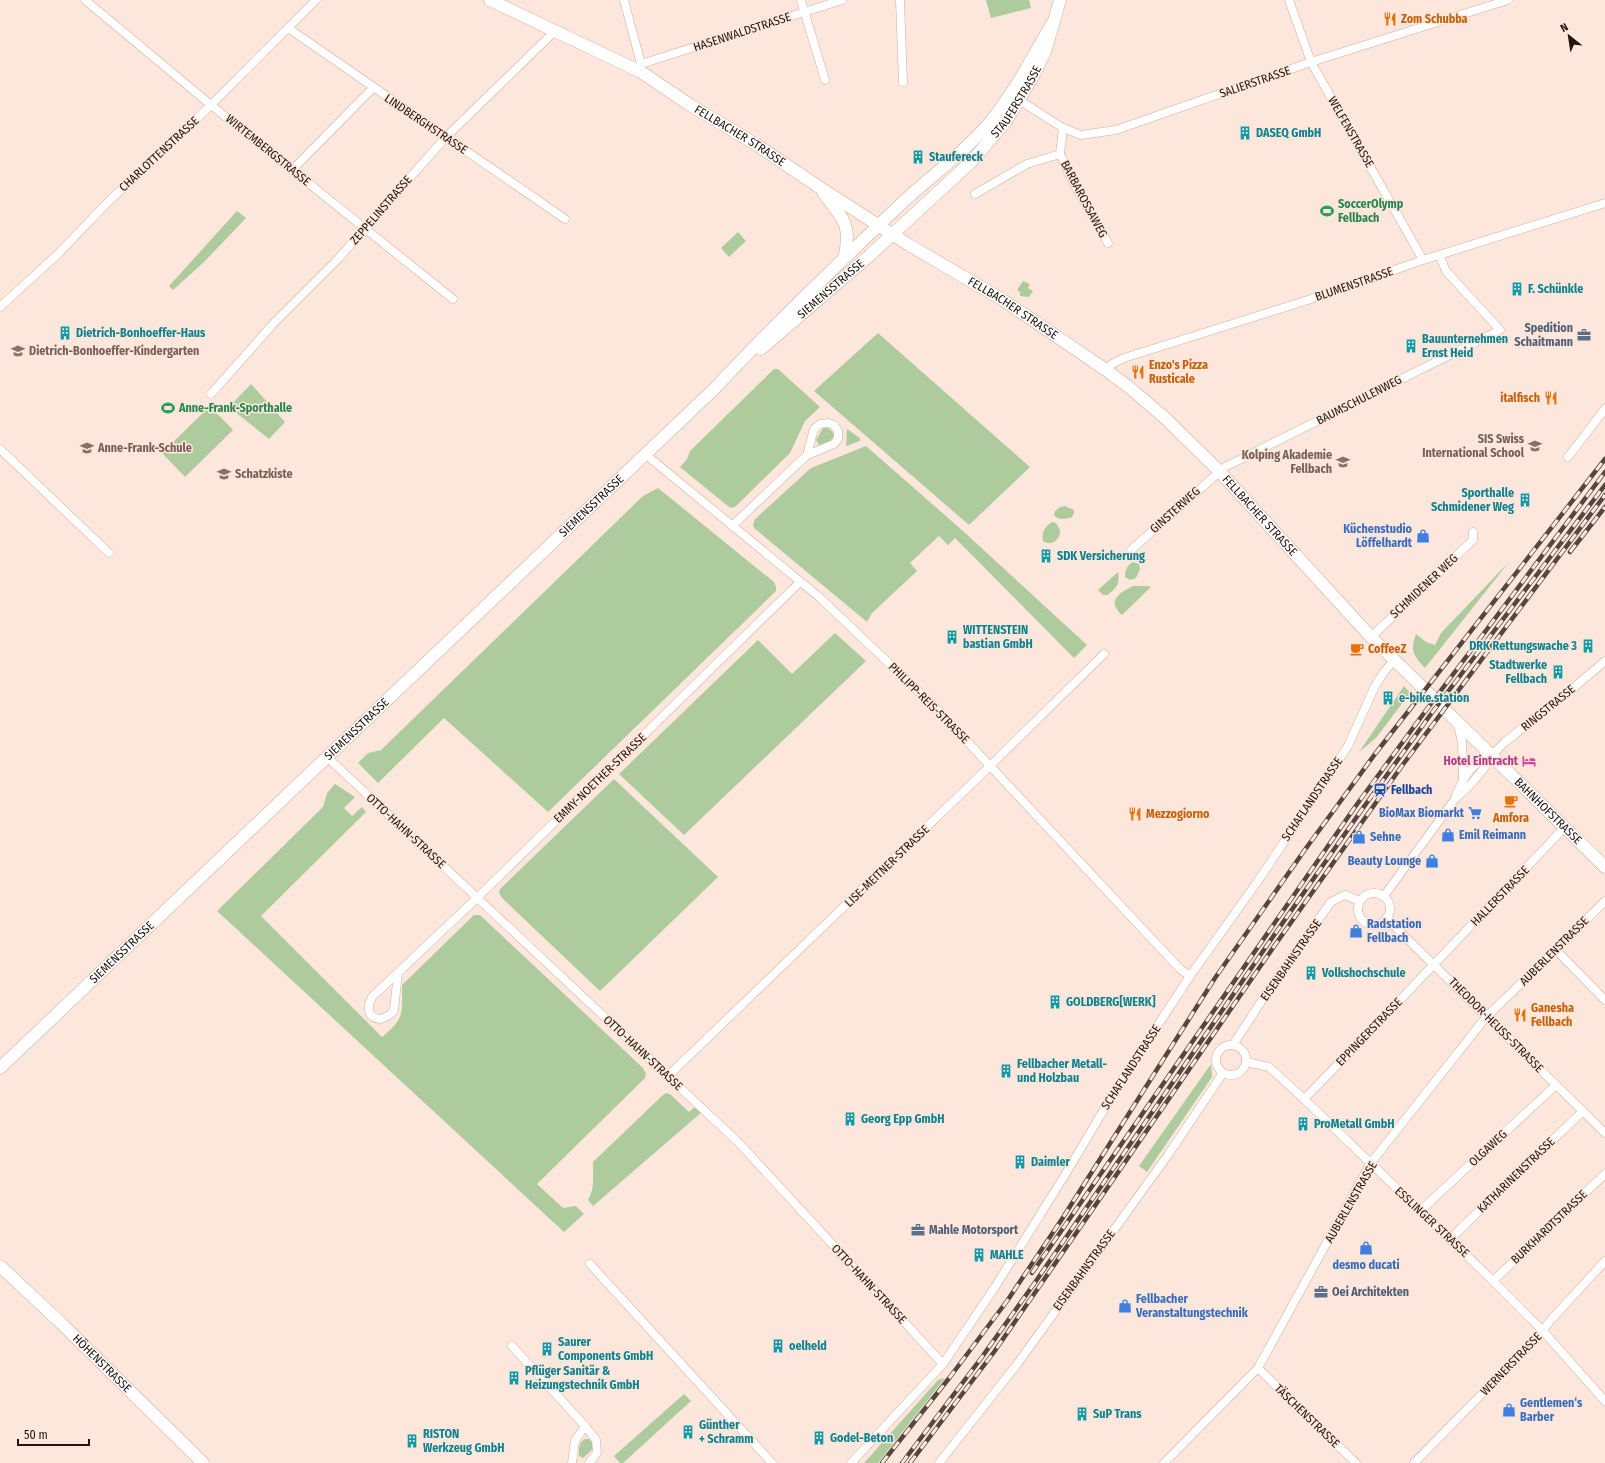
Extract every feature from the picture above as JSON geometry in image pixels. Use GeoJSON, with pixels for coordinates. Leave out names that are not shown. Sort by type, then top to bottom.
{"type":"FeatureCollection","features":[{"type":"Feature","properties":{"kind":"main road","name":"FELLBACHER STRASSE"},"geometry":{"type":"LineString","coordinates":[[490,0],[555,31],[641,68],[690,105],[757,145],[892,234],[979,284],[1106,370],[1165,418],[1219,471],[1371,637],[1395,659],[1491,756]]}},
{"type":"Feature","properties":{"kind":"main road","name":"STAUFERSTRASSE"},"geometry":{"type":"LineString","coordinates":[[892,234],[972,161],[1006,121],[1015,97],[1052,24],[1060,0]]}},
{"type":"Feature","properties":{"kind":"main road","name":"STAUFERSTRASSE"},"geometry":{"type":"LineString","coordinates":[[879,224],[964,149],[1015,97]]}},
{"type":"Feature","properties":{"kind":"main road"},"geometry":{"type":"LineString","coordinates":[[819,187],[845,222],[848,237],[844,258]]}},
{"type":"Feature","properties":{"kind":"main road","name":"SIEMENSSTRASSE"},"geometry":{"type":"LineString","coordinates":[[713,390],[757,343],[879,224]]}},
{"type":"Feature","properties":{"kind":"main road","name":"SIEMENSSTRASSE"},"geometry":{"type":"LineString","coordinates":[[0,1068],[713,390],[869,256],[892,234]]}},
{"type":"Feature","properties":{"kind":"main road","name":"BAHNHOFSTRASSE"},"geometry":{"type":"LineString","coordinates":[[1491,756],[1605,867]]}},
{"type":"Feature","properties":{"kind":"main road","name":"HÖHENSTRASSE"},"geometry":{"type":"LineString","coordinates":[[0,1266],[62,1324],[203,1463]]}},
{"type":"Feature","properties":{"kind":"street","name":"WIRTEMBERGSTRASSE"},"geometry":{"type":"LineString","coordinates":[[85,0],[211,105],[366,227],[453,298]]}},
{"type":"Feature","properties":{"kind":"street","name":"CHARLOTTENSTRASSE"},"geometry":{"type":"LineString","coordinates":[[0,307],[59,253],[107,203],[211,105],[316,0]]}},
{"type":"Feature","properties":{"kind":"street"},"geometry":{"type":"LineString","coordinates":[[624,0],[641,68]]}},
{"type":"Feature","properties":{"kind":"street"},"geometry":{"type":"LineString","coordinates":[[801,0],[825,80]]}},
{"type":"Feature","properties":{"kind":"street","name":"HASENWALDSTRASSE"},"geometry":{"type":"LineString","coordinates":[[641,68],[842,0]]}},
{"type":"Feature","properties":{"kind":"street"},"geometry":{"type":"LineString","coordinates":[[900,0],[903,82]]}},
{"type":"Feature","properties":{"kind":"street","name":"WELFENSTRASSE"},"geometry":{"type":"LineString","coordinates":[[1289,0],[1311,62],[1423,260]]}},
{"type":"Feature","properties":{"kind":"street","name":"SALIERSTRASSE"},"geometry":{"type":"LineString","coordinates":[[1015,97],[1063,128],[1081,135],[1116,130],[1311,62],[1508,0]]}},
{"type":"Feature","properties":{"kind":"street","name":"LINDBERGHSTRASSE"},"geometry":{"type":"LineString","coordinates":[[288,28],[565,219]]}},
{"type":"Feature","properties":{"kind":"street","name":"ZEPPELINSTRASSE"},"geometry":{"type":"LineString","coordinates":[[211,394],[263,335],[338,259],[446,137],[555,31]]}},
{"type":"Feature","properties":{"kind":"street"},"geometry":{"type":"LineString","coordinates":[[292,170],[373,88]]}},
{"type":"Feature","properties":{"kind":"street","name":"BARBAROSSAWEG"},"geometry":{"type":"LineString","coordinates":[[1063,128],[1060,154],[1075,186],[1108,243]]}},
{"type":"Feature","properties":{"kind":"street","name":"BARBAROSSAWEG"},"geometry":{"type":"LineString","coordinates":[[975,194],[1027,164],[1060,154]]}},
{"type":"Feature","properties":{"kind":"street","name":"BLUMENSTRASSE"},"geometry":{"type":"LineString","coordinates":[[1106,370],[1112,364],[1124,358],[1302,302],[1423,260],[1605,203]]}},
{"type":"Feature","properties":{"kind":"street","name":"BAUMSCHULENWEG"},"geometry":{"type":"LineString","coordinates":[[1219,471],[1225,466],[1500,330],[1446,271],[1439,255]]}},
{"type":"Feature","properties":{"kind":"street"},"geometry":{"type":"LineString","coordinates":[[1568,457],[1605,409]]}},
{"type":"Feature","properties":{"kind":"street"},"geometry":{"type":"LineString","coordinates":[[732,526],[807,455],[834,444],[838,439],[838,431],[834,425],[828,423],[820,424],[814,429],[807,455]]}},
{"type":"Feature","properties":{"kind":"street"},"geometry":{"type":"LineString","coordinates":[[0,449],[109,553]]}},
{"type":"Feature","properties":{"kind":"street","name":"PHILIPP-REIS-STRASSE"},"geometry":{"type":"LineString","coordinates":[[645,454],[818,596],[934,706],[991,765],[1180,969],[1190,976]]}},
{"type":"Feature","properties":{"kind":"street","name":"GINSTERWEG"},"geometry":{"type":"LineString","coordinates":[[1131,550],[1219,471]]}},
{"type":"Feature","properties":{"kind":"street","name":"SCHMIDENER WEG"},"geometry":{"type":"LineString","coordinates":[[1371,637],[1473,540],[1473,532]]}},
{"type":"Feature","properties":{"kind":"street","name":"EMMY-NOETHER-STRASSE"},"geometry":{"type":"LineString","coordinates":[[398,973],[394,1010],[391,1014],[381,1019],[372,1017],[368,1007],[372,997],[477,898],[786,598],[800,582]]}},
{"type":"Feature","properties":{"kind":"street","name":"LISE-MEITNER-STRASSE"},"geometry":{"type":"LineString","coordinates":[[668,1076],[1104,654]]}},
{"type":"Feature","properties":{"kind":"street","name":"SCHAFLANDSTRASSE"},"geometry":{"type":"LineString","coordinates":[[851,1463],[943,1364],[995,1287],[1118,1086],[1190,976],[1258,881],[1348,746],[1375,686],[1395,659]]}},
{"type":"Feature","properties":{"kind":"street","name":"RINGSTRASSE"},"geometry":{"type":"LineString","coordinates":[[1491,756],[1509,739],[1605,661]]}},
{"type":"Feature","properties":{"kind":"street"},"geometry":{"type":"LineString","coordinates":[[1457,721],[1462,741],[1463,779]]}},
{"type":"Feature","properties":{"kind":"street"},"geometry":{"type":"LineString","coordinates":[[1455,798],[1463,779],[1478,761],[1491,756]]}},
{"type":"Feature","properties":{"kind":"street"},"geometry":{"type":"LineString","coordinates":[[1384,896],[1455,798],[1483,770],[1491,756]]}},
{"type":"Feature","properties":{"kind":"street","name":"OTTO-HAHN-STRASSE"},"geometry":{"type":"LineString","coordinates":[[327,757],[738,1142],[943,1364]]}},
{"type":"Feature","properties":{"kind":"street","name":"HALLERSTRASSE"},"geometry":{"type":"LineString","coordinates":[[1434,964],[1565,827]]}},
{"type":"Feature","properties":{"kind":"street"},"geometry":{"type":"LineString","coordinates":[[1369,893],[1384,896],[1389,906],[1386,918],[1376,924],[1366,922],[1359,914],[1358,909],[1360,901],[1369,893]]}},
{"type":"Feature","properties":{"kind":"street","name":"EISENBAHNSTRASSE"},"geometry":{"type":"LineString","coordinates":[[940,1463],[1018,1363],[1168,1155],[1223,1073],[1217,1066],[1216,1057],[1220,1049],[1224,1046],[1233,1045],[1272,985],[1331,902],[1344,895],[1360,901]]}},
{"type":"Feature","properties":{"kind":"street","name":"AUBERLENSTRASSE"},"geometry":{"type":"LineString","coordinates":[[1164,1463],[1258,1368],[1370,1164],[1486,1017],[1605,901]]}},
{"type":"Feature","properties":{"kind":"street","name":"THEODOR-HEUSS-STRASSE"},"geometry":{"type":"LineString","coordinates":[[1386,918],[1605,1133]]}},
{"type":"Feature","properties":{"kind":"street"},"geometry":{"type":"LineString","coordinates":[[1556,950],[1605,1000]]}},
{"type":"Feature","properties":{"kind":"street","name":"EPPINGERSTRASSE"},"geometry":{"type":"LineString","coordinates":[[1304,1099],[1434,964]]}},
{"type":"Feature","properties":{"kind":"street"},"geometry":{"type":"LineString","coordinates":[[1223,1073],[1228,1075],[1237,1074],[1244,1067],[1246,1062],[1244,1053],[1241,1049],[1233,1045]]}},
{"type":"Feature","properties":{"kind":"street","name":"ESSLINGER STRASSE"},"geometry":{"type":"LineString","coordinates":[[1246,1062],[1269,1067],[1304,1099],[1370,1164],[1494,1281],[1543,1331],[1605,1401]]}},
{"type":"Feature","properties":{"kind":"street","name":"OLGAWEG"},"geometry":{"type":"LineString","coordinates":[[1420,1211],[1556,1085]]}},
{"type":"Feature","properties":{"kind":"street","name":"KATHARINENSTRASSE"},"geometry":{"type":"LineString","coordinates":[[1450,1240],[1583,1111]]}},
{"type":"Feature","properties":{"kind":"street","name":"BURKHARDTSTRASSE"},"geometry":{"type":"LineString","coordinates":[[1494,1281],[1605,1174]]}},
{"type":"Feature","properties":{"kind":"street","name":"WERNERSTRASSE"},"geometry":{"type":"LineString","coordinates":[[1414,1463],[1543,1331],[1550,1321],[1605,1261]]}},
{"type":"Feature","properties":{"kind":"street"},"geometry":{"type":"LineString","coordinates":[[590,1264],[772,1463]]}},
{"type":"Feature","properties":{"kind":"street"},"geometry":{"type":"LineString","coordinates":[[512,1346],[596,1440],[598,1453],[589,1463]]}},
{"type":"Feature","properties":{"kind":"street","name":"TÄSCHENSTRASSE"},"geometry":{"type":"LineString","coordinates":[[1258,1368],[1356,1463]]}},
{"type":"Feature","properties":{"kind":"street"},"geometry":{"type":"LineString","coordinates":[[572,1463],[575,1441],[585,1426]]}},
{"type":"Feature","properties":{"kind":"green space"},"geometry":{"type":"Polygon","coordinates":[[[986,0],[1029,0],[1031,8],[991,18],[986,0]]]}},
{"type":"Feature","properties":{"kind":"green space"},"geometry":{"type":"Polygon","coordinates":[[[237,211],[246,218],[204,262],[173,290],[169,286],[237,211]]]}},
{"type":"Feature","properties":{"kind":"green space"},"geometry":{"type":"Polygon","coordinates":[[[738,232],[746,241],[729,257],[721,248],[738,232]]]}},
{"type":"Feature","properties":{"kind":"green space"},"geometry":{"type":"Polygon","coordinates":[[[1023,281],[1030,284],[1028,288],[1033,291],[1029,297],[1020,296],[1020,292],[1017,290],[1023,281]]]}},
{"type":"Feature","properties":{"kind":"green space"},"geometry":{"type":"Polygon","coordinates":[[[878,333],[1030,467],[969,525],[814,391],[878,333]]]}},
{"type":"Feature","properties":{"kind":"green space"},"geometry":{"type":"Polygon","coordinates":[[[774,369],[778,369],[820,407],[805,421],[790,453],[736,506],[732,508],[680,467],[687,459],[690,451],[774,369]]]}},
{"type":"Feature","properties":{"kind":"green space"},"geometry":{"type":"Polygon","coordinates":[[[251,384],[285,422],[269,439],[229,407],[251,384]]]}},
{"type":"Feature","properties":{"kind":"green space"},"geometry":{"type":"Polygon","coordinates":[[[210,406],[233,430],[185,477],[162,453],[210,406]]]}},
{"type":"Feature","properties":{"kind":"green space"},"geometry":{"type":"Polygon","coordinates":[[[823,428],[830,429],[834,436],[830,441],[819,445],[816,440],[823,428]]]}},
{"type":"Feature","properties":{"kind":"green space"},"geometry":{"type":"Polygon","coordinates":[[[847,429],[860,438],[860,441],[846,446],[847,429]]]}},
{"type":"Feature","properties":{"kind":"green space"},"geometry":{"type":"Polygon","coordinates":[[[866,446],[963,531],[1087,645],[1074,658],[955,538],[948,545],[939,536],[910,563],[917,571],[872,613],[867,622],[754,528],[753,525],[755,519],[811,468],[866,446]]]}},
{"type":"Feature","properties":{"kind":"green space"},"geometry":{"type":"Polygon","coordinates":[[[658,488],[774,582],[776,591],[548,812],[444,718],[378,783],[358,763],[368,753],[381,750],[643,496],[658,488]]]}},
{"type":"Feature","properties":{"kind":"green space"},"geometry":{"type":"Polygon","coordinates":[[[1065,506],[1074,510],[1072,517],[1060,519],[1054,515],[1055,511],[1060,507],[1065,506]]]}},
{"type":"Feature","properties":{"kind":"green space"},"geometry":{"type":"Polygon","coordinates":[[[1052,522],[1056,523],[1060,530],[1060,534],[1055,541],[1048,543],[1043,541],[1043,533],[1047,526],[1052,522]]]}},
{"type":"Feature","properties":{"kind":"green space"},"geometry":{"type":"Polygon","coordinates":[[[1133,562],[1139,564],[1140,569],[1136,578],[1130,580],[1125,577],[1125,572],[1128,566],[1133,562]]]}},
{"type":"Feature","properties":{"kind":"green space"},"geometry":{"type":"Polygon","coordinates":[[[1509,562],[1425,668],[1415,656],[1413,649],[1416,634],[1426,642],[1435,645],[1441,633],[1509,562]]]}},
{"type":"Feature","properties":{"kind":"green space"},"geometry":{"type":"Polygon","coordinates":[[[1118,572],[1119,580],[1117,585],[1107,595],[1103,595],[1098,590],[1118,572]]]}},
{"type":"Feature","properties":{"kind":"green space"},"geometry":{"type":"Polygon","coordinates":[[[1133,586],[1151,587],[1122,615],[1115,606],[1116,598],[1133,586]]]}},
{"type":"Feature","properties":{"kind":"green space"},"geometry":{"type":"Polygon","coordinates":[[[835,633],[866,661],[684,835],[619,774],[758,640],[792,674],[835,633]]]}},
{"type":"Feature","properties":{"kind":"green space"},"geometry":{"type":"Polygon","coordinates":[[[1404,686],[1410,693],[1376,738],[1359,752],[1404,686]]]}},
{"type":"Feature","properties":{"kind":"green space"},"geometry":{"type":"Polygon","coordinates":[[[614,779],[718,877],[600,991],[501,897],[499,893],[500,889],[614,779]]]}},
{"type":"Feature","properties":{"kind":"green space"},"geometry":{"type":"Polygon","coordinates":[[[335,784],[355,797],[344,808],[352,816],[362,807],[366,812],[261,916],[382,1037],[395,1025],[401,1015],[402,985],[474,915],[480,915],[643,1068],[646,1074],[645,1078],[537,1184],[563,1208],[576,1206],[584,1214],[564,1232],[217,911],[323,807],[327,793],[335,784]]]}},
{"type":"Feature","properties":{"kind":"green space"},"geometry":{"type":"Polygon","coordinates":[[[1211,1064],[1212,1077],[1147,1172],[1139,1166],[1211,1064]]]}},
{"type":"Feature","properties":{"kind":"green space"},"geometry":{"type":"Polygon","coordinates":[[[664,1094],[670,1094],[689,1112],[696,1106],[702,1112],[593,1206],[588,1200],[593,1187],[593,1162],[664,1094]]]}},
{"type":"Feature","properties":{"kind":"green space"},"geometry":{"type":"Polygon","coordinates":[[[945,1378],[878,1463],[864,1463],[938,1380],[945,1378]]]}},
{"type":"Feature","properties":{"kind":"green space"},"geometry":{"type":"Polygon","coordinates":[[[684,1394],[691,1401],[623,1463],[620,1463],[614,1456],[684,1394]]]}},
{"type":"Feature","properties":{"kind":"green space"},"geometry":{"type":"Polygon","coordinates":[[[585,1439],[589,1439],[594,1445],[593,1449],[583,1458],[579,1456],[579,1448],[581,1442],[585,1439]]]}},
{"type":"Feature","properties":{"kind":"railway"},"geometry":{"type":"LineString","coordinates":[[882,1463],[950,1377],[1007,1301],[1062,1219],[1215,978],[1304,851],[1375,754],[1605,459]]}},
{"type":"Feature","properties":{"kind":"railway"},"geometry":{"type":"LineString","coordinates":[[1032,1273],[1355,807],[1605,472]]}},
{"type":"Feature","properties":{"kind":"railway"},"geometry":{"type":"LineString","coordinates":[[902,1463],[982,1357],[1036,1281],[1363,808],[1431,714],[1605,485]]}},
{"type":"Feature","properties":{"kind":"railway"},"geometry":{"type":"LineString","coordinates":[[910,1463],[994,1352],[1275,945],[1404,763],[1605,495]]}},
{"type":"Feature","properties":{"kind":"railway"},"geometry":{"type":"LineString","coordinates":[[1570,552],[1605,507]]}},
{"type":"Feature","properties":{"kind":"place","name":"Zom Schubba"},"geometry":{"type":"Point","coordinates":[1390,19]}},
{"type":"Feature","properties":{"kind":"place","name":"DASEQ GmbH"},"geometry":{"type":"Point","coordinates":[1245,133]}},
{"type":"Feature","properties":{"kind":"place","name":"Staufereck"},"geometry":{"type":"Point","coordinates":[918,157]}},
{"type":"Feature","properties":{"kind":"place","name":"SoccerOlymp Fellbach"},"geometry":{"type":"Point","coordinates":[1327,211]}},
{"type":"Feature","properties":{"kind":"place","name":"F. Schünkle"},"geometry":{"type":"Point","coordinates":[1517,289]}},
{"type":"Feature","properties":{"kind":"place","name":"Dietrich-Bonhoeffer-Haus"},"geometry":{"type":"Point","coordinates":[65,333]}},
{"type":"Feature","properties":{"kind":"place","name":"Spedition Schaitmann"},"geometry":{"type":"Point","coordinates":[1584,335]}},
{"type":"Feature","properties":{"kind":"place","name":"Bauunternehmen Ernst Heid"},"geometry":{"type":"Point","coordinates":[1411,346]}},
{"type":"Feature","properties":{"kind":"place","name":"Dietrich-Bonhoeffer-Kindergarten"},"geometry":{"type":"Point","coordinates":[18,351]}},
{"type":"Feature","properties":{"kind":"place","name":"Enzo's Pizza Rusticale"},"geometry":{"type":"Point","coordinates":[1138,372]}},
{"type":"Feature","properties":{"kind":"place","name":"italfisch"},"geometry":{"type":"Point","coordinates":[1551,398]}},
{"type":"Feature","properties":{"kind":"place","name":"Anne-Frank-Sporthalle"},"geometry":{"type":"Point","coordinates":[168,408]}},
{"type":"Feature","properties":{"kind":"place","name":"SIS Swiss International School"},"geometry":{"type":"Point","coordinates":[1535,446]}},
{"type":"Feature","properties":{"kind":"place","name":"Anne-Frank-Schule"},"geometry":{"type":"Point","coordinates":[87,448]}},
{"type":"Feature","properties":{"kind":"place","name":"Kolping Akademie Fellbach"},"geometry":{"type":"Point","coordinates":[1343,462]}},
{"type":"Feature","properties":{"kind":"place","name":"Schatzkiste"},"geometry":{"type":"Point","coordinates":[224,474]}},
{"type":"Feature","properties":{"kind":"place","name":"Sporthalle Schmidener Weg"},"geometry":{"type":"Point","coordinates":[1525,500]}},
{"type":"Feature","properties":{"kind":"place","name":"Küchenstudio Löffelhardt"},"geometry":{"type":"Point","coordinates":[1423,536]}},
{"type":"Feature","properties":{"kind":"place","name":"SDK Versicherung"},"geometry":{"type":"Point","coordinates":[1046,556]}},
{"type":"Feature","properties":{"kind":"place","name":"WITTENSTEIN bastian GmbH"},"geometry":{"type":"Point","coordinates":[952,637]}},
{"type":"Feature","properties":{"kind":"place","name":"DRK Rettungswache 3"},"geometry":{"type":"Point","coordinates":[1588,646]}},
{"type":"Feature","properties":{"kind":"place","name":"CoffeeZ"},"geometry":{"type":"Point","coordinates":[1357,649]}},
{"type":"Feature","properties":{"kind":"place","name":"Stadtwerke Fellbach"},"geometry":{"type":"Point","coordinates":[1558,672]}},
{"type":"Feature","properties":{"kind":"place","name":"e-bike.station"},"geometry":{"type":"Point","coordinates":[1388,698]}},
{"type":"Feature","properties":{"kind":"place","name":"Hotel Eintracht"},"geometry":{"type":"Point","coordinates":[1529,761]}},
{"type":"Feature","properties":{"kind":"place","name":"Fellbach"},"geometry":{"type":"Point","coordinates":[1380,790]}},
{"type":"Feature","properties":{"kind":"place","name":"Amfora"},"geometry":{"type":"Point","coordinates":[1511,801]}},
{"type":"Feature","properties":{"kind":"place","name":"BioMax Biomarkt"},"geometry":{"type":"Point","coordinates":[1475,813]}},
{"type":"Feature","properties":{"kind":"place","name":"Mezzogiorno"},"geometry":{"type":"Point","coordinates":[1135,814]}},
{"type":"Feature","properties":{"kind":"place","name":"Emil Reimann"},"geometry":{"type":"Point","coordinates":[1448,835]}},
{"type":"Feature","properties":{"kind":"place","name":"Sehne"},"geometry":{"type":"Point","coordinates":[1359,837]}},
{"type":"Feature","properties":{"kind":"place","name":"Beauty Lounge"},"geometry":{"type":"Point","coordinates":[1432,861]}},
{"type":"Feature","properties":{"kind":"place","name":"Radstation Fellbach"},"geometry":{"type":"Point","coordinates":[1356,931]}},
{"type":"Feature","properties":{"kind":"place","name":"Volkshochschule"},"geometry":{"type":"Point","coordinates":[1311,973]}},
{"type":"Feature","properties":{"kind":"place","name":"GOLDBERG[WERK]"},"geometry":{"type":"Point","coordinates":[1055,1002]}},
{"type":"Feature","properties":{"kind":"place","name":"Ganesha Fellbach"},"geometry":{"type":"Point","coordinates":[1520,1015]}},
{"type":"Feature","properties":{"kind":"place","name":"Fellbacher Metall- und Holzbau"},"geometry":{"type":"Point","coordinates":[1006,1071]}},
{"type":"Feature","properties":{"kind":"place","name":"Georg Epp GmbH"},"geometry":{"type":"Point","coordinates":[850,1119]}},
{"type":"Feature","properties":{"kind":"place","name":"ProMetall GmbH"},"geometry":{"type":"Point","coordinates":[1303,1124]}},
{"type":"Feature","properties":{"kind":"place","name":"Daimler"},"geometry":{"type":"Point","coordinates":[1020,1162]}},
{"type":"Feature","properties":{"kind":"place","name":"Mahle Motorsport"},"geometry":{"type":"Point","coordinates":[918,1230]}},
{"type":"Feature","properties":{"kind":"place","name":"desmo ducati"},"geometry":{"type":"Point","coordinates":[1366,1248]}},
{"type":"Feature","properties":{"kind":"place","name":"MAHLE"},"geometry":{"type":"Point","coordinates":[979,1255]}},
{"type":"Feature","properties":{"kind":"place","name":"Oei Architekten"},"geometry":{"type":"Point","coordinates":[1321,1292]}},
{"type":"Feature","properties":{"kind":"place","name":"Fellbacher Veranstaltungstechnik"},"geometry":{"type":"Point","coordinates":[1125,1306]}},
{"type":"Feature","properties":{"kind":"place","name":"oelheld"},"geometry":{"type":"Point","coordinates":[778,1346]}},
{"type":"Feature","properties":{"kind":"place","name":"Saurer Components GmbH"},"geometry":{"type":"Point","coordinates":[547,1349]}},
{"type":"Feature","properties":{"kind":"place","name":"Pflüger Sanitär & Heizungstechnik GmbH"},"geometry":{"type":"Point","coordinates":[514,1378]}},
{"type":"Feature","properties":{"kind":"place","name":"Gentlemen‘s Barber"},"geometry":{"type":"Point","coordinates":[1509,1410]}},
{"type":"Feature","properties":{"kind":"place","name":"SuP Trans"},"geometry":{"type":"Point","coordinates":[1082,1414]}},
{"type":"Feature","properties":{"kind":"place","name":"Günther + Schramm"},"geometry":{"type":"Point","coordinates":[688,1432]}},
{"type":"Feature","properties":{"kind":"place","name":"Godel-Beton"},"geometry":{"type":"Point","coordinates":[819,1438]}},
{"type":"Feature","properties":{"kind":"place","name":"RISTON Werkzeug GmbH"},"geometry":{"type":"Point","coordinates":[412,1441]}}]}
